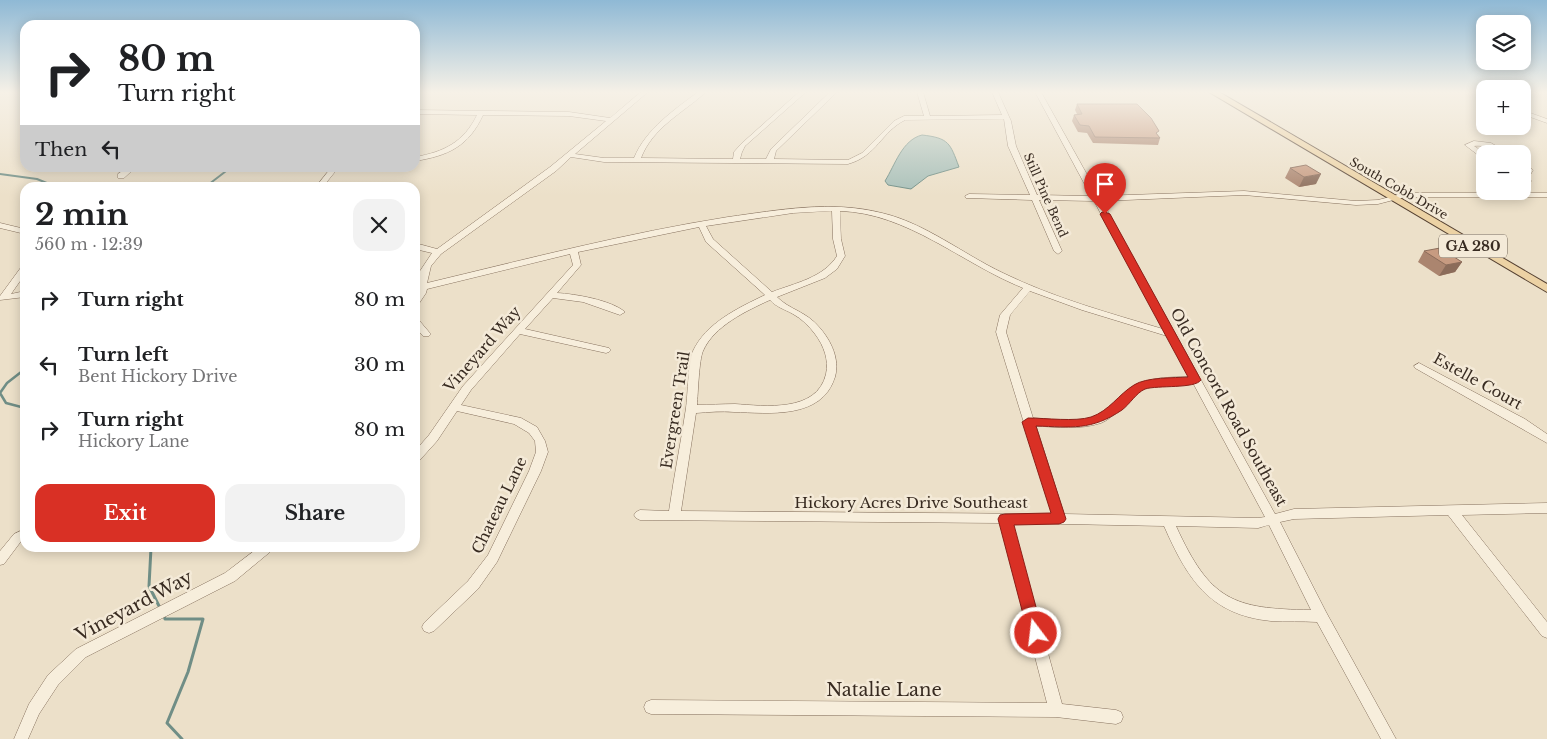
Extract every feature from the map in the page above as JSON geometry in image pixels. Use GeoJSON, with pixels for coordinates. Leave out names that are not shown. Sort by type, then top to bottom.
{"type":"FeatureCollection","features":[{"type":"Feature","properties":{"kind":"main road","name":"South Cobb Drive"},"geometry":{"type":"LineString","coordinates":[[1270,126],[1547,289]]}},
{"type":"Feature","properties":{"kind":"street"},"geometry":{"type":"LineString","coordinates":[[420,158],[436,154],[462,141],[474,126]]}},
{"type":"Feature","properties":{"kind":"street"},"geometry":{"type":"LineString","coordinates":[[420,284],[425,270],[438,252],[570,155],[604,126]]}},
{"type":"Feature","properties":{"kind":"street"},"geometry":{"type":"LineString","coordinates":[[637,160],[639,150],[661,126]]}},
{"type":"Feature","properties":{"kind":"street"},"geometry":{"type":"LineString","coordinates":[[736,160],[738,152],[743,145],[764,126]]}},
{"type":"Feature","properties":{"kind":"street"},"geometry":{"type":"LineString","coordinates":[[770,161],[773,150],[798,126]]}},
{"type":"Feature","properties":{"kind":"street"},"geometry":{"type":"LineString","coordinates":[[570,155],[598,160],[853,162],[866,155],[892,126]]}},
{"type":"Feature","properties":{"kind":"street","name":"Still Pine Bend"},"geometry":{"type":"LineString","coordinates":[[1008,126],[1012,146],[1058,251]]}},
{"type":"Feature","properties":{"kind":"street","name":"Old Concord Road Southeast"},"geometry":{"type":"LineString","coordinates":[[1057,126],[1272,519],[1321,616],[1389,739]]}},
{"type":"Feature","properties":{"kind":"street"},"geometry":{"type":"LineString","coordinates":[[1476,150],[1469,145],[1477,143],[1489,145]]}},
{"type":"Feature","properties":{"kind":"street"},"geometry":{"type":"LineString","coordinates":[[121,176],[126,172]]}},
{"type":"Feature","properties":{"kind":"street"},"geometry":{"type":"LineString","coordinates":[[323,182],[331,172]]}},
{"type":"Feature","properties":{"kind":"street"},"geometry":{"type":"LineString","coordinates":[[1531,184],[1547,194]]}},
{"type":"Feature","properties":{"kind":"street"},"geometry":{"type":"LineString","coordinates":[[969,196],[1095,196],[1134,199],[1235,192],[1336,202],[1378,202],[1405,195],[1547,194]]}},
{"type":"Feature","properties":{"kind":"street"},"geometry":{"type":"LineString","coordinates":[[420,288],[573,250],[701,223],[798,210],[870,212],[901,222],[977,264],[1028,287],[1170,334]]}},
{"type":"Feature","properties":{"kind":"street","name":"Evergreen Trail"},"geometry":{"type":"LineString","coordinates":[[674,516],[691,409],[697,352],[706,336],[730,316],[772,296],[822,276],[834,267],[841,256],[837,240],[836,210]]}},
{"type":"Feature","properties":{"kind":"street"},"geometry":{"type":"LineString","coordinates":[[691,409],[780,410],[806,402],[817,396],[827,386],[832,368],[829,350],[825,342],[807,320],[776,302],[772,296],[709,240],[701,223]]}},
{"type":"Feature","properties":{"kind":"street"},"geometry":{"type":"LineString","coordinates":[[0,225],[20,231]]}},
{"type":"Feature","properties":{"kind":"street"},"geometry":{"type":"LineString","coordinates":[[420,247],[438,252]]}},
{"type":"Feature","properties":{"kind":"street","name":"Vineyard Way"},"geometry":{"type":"LineString","coordinates":[[420,452],[433,438],[467,388],[577,265],[573,250]]}},
{"type":"Feature","properties":{"kind":"street"},"geometry":{"type":"LineString","coordinates":[[2,297],[20,274]]}},
{"type":"Feature","properties":{"kind":"street"},"geometry":{"type":"LineString","coordinates":[[1028,287],[1005,316],[1001,332],[1059,519]]}},
{"type":"Feature","properties":{"kind":"street"},"geometry":{"type":"LineString","coordinates":[[2,297],[20,295]]}},
{"type":"Feature","properties":{"kind":"street"},"geometry":{"type":"LineString","coordinates":[[551,295],[572,295],[592,300],[620,312]]}},
{"type":"Feature","properties":{"kind":"street"},"geometry":{"type":"LineString","coordinates":[[420,327],[426,334]]}},
{"type":"Feature","properties":{"kind":"street"},"geometry":{"type":"LineString","coordinates":[[518,331],[606,350]]}},
{"type":"Feature","properties":{"kind":"street","name":"Estelle Court"},"geometry":{"type":"LineString","coordinates":[[1419,366],[1521,422],[1547,439]]}},
{"type":"Feature","properties":{"kind":"street"},"geometry":{"type":"LineString","coordinates":[[1028,422],[1083,423],[1095,420],[1119,406],[1139,387],[1159,382],[1196,380]]}},
{"type":"Feature","properties":{"kind":"street","name":"Chateau Lane"},"geometry":{"type":"LineString","coordinates":[[429,627],[473,585],[493,558],[535,471],[542,452],[540,441],[533,430],[517,421],[454,407]]}},
{"type":"Feature","properties":{"kind":"street","name":"Hickory Acres Drive Southeast"},"geometry":{"type":"LineString","coordinates":[[640,515],[1168,520],[1258,523],[1294,514],[1547,508]]}},
{"type":"Feature","properties":{"kind":"street"},"geometry":{"type":"LineString","coordinates":[[1451,510],[1547,632]]}},
{"type":"Feature","properties":{"kind":"street"},"geometry":{"type":"LineString","coordinates":[[1005,519],[1056,710]]}},
{"type":"Feature","properties":{"kind":"street"},"geometry":{"type":"LineString","coordinates":[[1168,520],[1182,553],[1208,589],[1220,600],[1236,608],[1255,613],[1321,616]]}},
{"type":"Feature","properties":{"kind":"street"},"geometry":{"type":"LineString","coordinates":[[0,560],[20,537]]}},
{"type":"Feature","properties":{"kind":"street","name":"Vineyard Way"},"geometry":{"type":"LineString","coordinates":[[21,739],[34,709],[53,680],[81,653],[230,577],[261,552]]}},
{"type":"Feature","properties":{"kind":"street","name":"Natalie Lane"},"geometry":{"type":"LineString","coordinates":[[651,707],[1056,710],[1116,717]]}},
{"type":"Feature","properties":{"kind":"water"},"geometry":{"type":"Polygon","coordinates":[[[922,135],[938,138],[947,143],[959,167],[928,176],[911,189],[888,185],[885,181],[904,148],[909,142],[922,135]]]}},
{"type":"Feature","properties":{"kind":"building"},"geometry":{"type":"Polygon","coordinates":[[[1089,126],[1156,126],[1159,131],[1156,133],[1160,138],[1095,137],[1089,126]]]}},
{"type":"Feature","properties":{"kind":"building"},"geometry":{"type":"Polygon","coordinates":[[[1306,165],[1321,174],[1304,177],[1290,168],[1306,165]]]}},
{"type":"Feature","properties":{"kind":"building"},"geometry":{"type":"Polygon","coordinates":[[[1440,248],[1462,262],[1446,265],[1424,251],[1440,248]]]}},
{"type":"Feature","properties":{"kind":"waterway"},"geometry":{"type":"LineString","coordinates":[[212,182],[225,172]]}},
{"type":"Feature","properties":{"kind":"waterway"},"geometry":{"type":"LineString","coordinates":[[0,174],[37,179],[44,182]]}},
{"type":"Feature","properties":{"kind":"waterway"},"geometry":{"type":"LineString","coordinates":[[20,373],[7,383],[0,393],[6,403],[20,407]]}},
{"type":"Feature","properties":{"kind":"waterway"},"geometry":{"type":"LineString","coordinates":[[151,552],[149,586],[160,608]]}},
{"type":"Feature","properties":{"kind":"waterway"},"geometry":{"type":"LineString","coordinates":[[164,616],[165,619],[203,619],[188,672],[167,723],[182,739]]}},
{"type":"Feature","properties":{"kind":"route"},"geometry":{"type":"LineString","coordinates":[[1036,633],[1005,519],[1059,519],[1028,422],[1083,423],[1103,417],[1119,406],[1139,387],[1159,382],[1196,380],[1105,214]]}}]}
